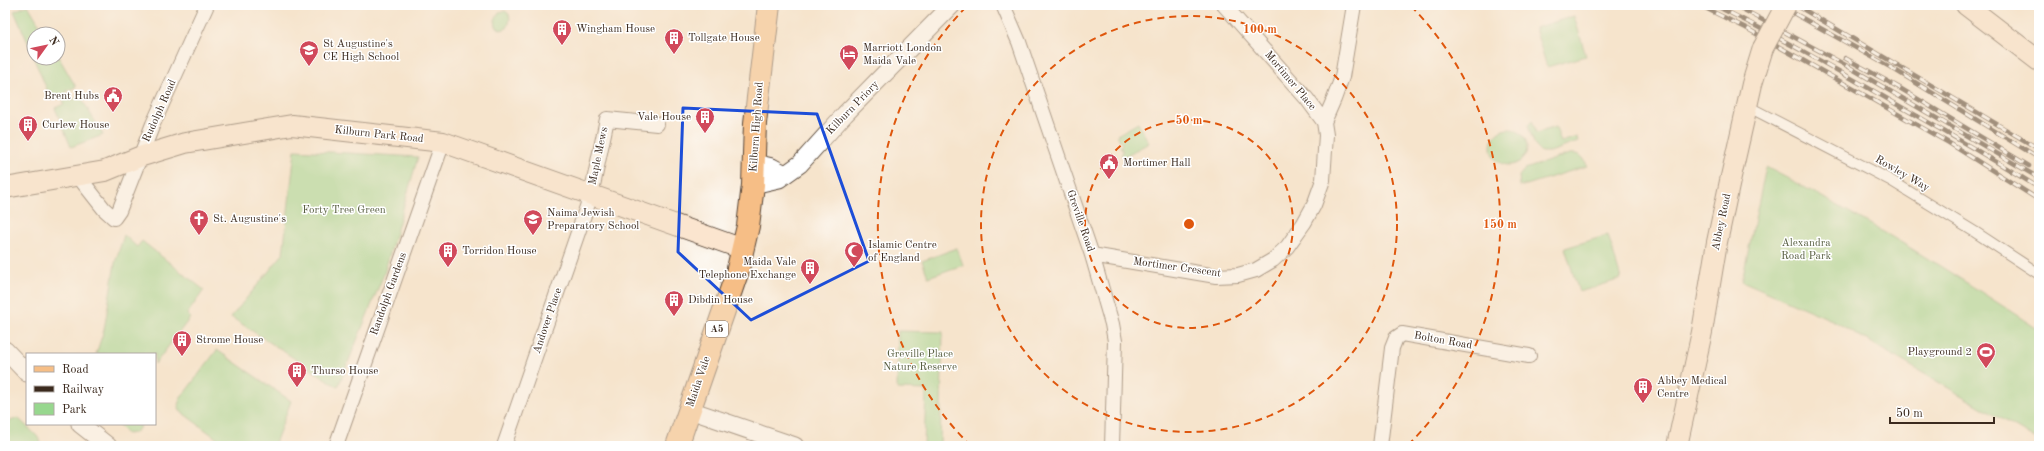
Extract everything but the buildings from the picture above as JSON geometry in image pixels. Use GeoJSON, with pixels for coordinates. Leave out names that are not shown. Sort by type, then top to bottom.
{"type":"FeatureCollection","features":[{"type":"Feature","properties":{"kind":"main road","name":"Kilburn High Road"},"geometry":{"type":"LineString","coordinates":[[743,249],[753,185],[755,163],[755,123],[769,5]]}},
{"type":"Feature","properties":{"kind":"main road","name":"Abbey Road"},"geometry":{"type":"LineString","coordinates":[[1677,446],[1702,332],[1717,242],[1757,63],[1763,48],[1786,5]]}},
{"type":"Feature","properties":{"kind":"main road"},"geometry":{"type":"LineString","coordinates":[[1966,5],[2039,61]]}},
{"type":"Feature","properties":{"kind":"main road","name":"Kilburn Park Road"},"geometry":{"type":"LineString","coordinates":[[5,188],[105,171],[139,157],[185,143],[292,125],[443,142],[743,249]]}},
{"type":"Feature","properties":{"kind":"main road","name":"Maida Vale"},"geometry":{"type":"LineString","coordinates":[[677,446],[737,273],[743,249]]}},
{"type":"Feature","properties":{"kind":"street","name":"Rudolph Road"},"geometry":{"type":"LineString","coordinates":[[78,176],[104,209],[114,218],[119,210],[139,157],[207,5]]}},
{"type":"Feature","properties":{"kind":"street","name":"Kilburn Priory"},"geometry":{"type":"LineString","coordinates":[[753,185],[779,179],[800,164],[845,114],[952,5]]}},
{"type":"Feature","properties":{"kind":"street","name":"Greville Road"},"geometry":{"type":"LineString","coordinates":[[1003,5],[1018,42],[1092,254],[1112,324],[1115,341],[1112,446]]}},
{"type":"Feature","properties":{"kind":"street","name":"Mortimer Place"},"geometry":{"type":"LineString","coordinates":[[1224,5],[1302,94],[1324,122]]}},
{"type":"Feature","properties":{"kind":"street","name":"Mortimer Crescent"},"geometry":{"type":"LineString","coordinates":[[1092,254],[1216,276],[1238,275],[1256,270],[1273,260],[1287,247],[1314,205],[1323,180],[1326,135],[1324,122],[1342,77],[1354,5]]}},
{"type":"Feature","properties":{"kind":"street","name":"Rowley Way"},"geometry":{"type":"LineString","coordinates":[[1747,106],[1890,180],[1976,232],[2039,274]]}},
{"type":"Feature","properties":{"kind":"street","name":"Maple Mews"},"geometry":{"type":"LineString","coordinates":[[591,195],[607,119],[657,124]]}},
{"type":"Feature","properties":{"kind":"street","name":"Randolph Gardens"},"geometry":{"type":"LineString","coordinates":[[336,446],[443,142]]}},
{"type":"Feature","properties":{"kind":"street"},"geometry":{"type":"LineString","coordinates":[[755,163],[772,167],[785,174]]}},
{"type":"Feature","properties":{"kind":"street","name":"Andover Place"},"geometry":{"type":"LineString","coordinates":[[504,446],[591,195]]}},
{"type":"Feature","properties":{"kind":"street","name":"Bolton Road"},"geometry":{"type":"LineString","coordinates":[[1380,446],[1392,348],[1396,338],[1402,334],[1529,356]]}},
{"type":"Feature","properties":{"kind":"street"},"geometry":{"type":"LineString","coordinates":[[5,350],[26,372]]}},
{"type":"Feature","properties":{"kind":"street"},"geometry":{"type":"LineString","coordinates":[[690,410],[795,446]]}},
{"type":"Feature","properties":{"kind":"street"},"geometry":{"type":"LineString","coordinates":[[81,425],[108,446]]}},
{"type":"Feature","properties":{"kind":"highlighted area"},"geometry":{"type":"Polygon","coordinates":[[[683,108],[817,114],[869,261],[751,320],[678,252],[683,108]]]}},
{"type":"Feature","properties":{"kind":"green space"},"geometry":{"type":"Polygon","coordinates":[[[28,5],[40,26],[26,26],[26,38],[14,11],[28,5]]]}},
{"type":"Feature","properties":{"kind":"green space"},"geometry":{"type":"Polygon","coordinates":[[[505,11],[510,16],[510,21],[507,28],[501,30],[496,26],[495,20],[499,12],[505,11]]]}},
{"type":"Feature","properties":{"kind":"green space"},"geometry":{"type":"Polygon","coordinates":[[[1574,16],[1586,56],[1547,67],[1535,28],[1574,16]]]}},
{"type":"Feature","properties":{"kind":"green space"},"geometry":{"type":"Polygon","coordinates":[[[37,66],[64,66],[76,87],[66,91],[67,93],[51,99],[37,66]]]}},
{"type":"Feature","properties":{"kind":"green space"},"geometry":{"type":"Polygon","coordinates":[[[80,96],[103,135],[71,147],[55,108],[64,104],[63,101],[69,98],[70,101],[80,96]]]}},
{"type":"Feature","properties":{"kind":"green space"},"geometry":{"type":"Polygon","coordinates":[[[1532,120],[1536,133],[1556,127],[1561,142],[1577,137],[1578,142],[1550,152],[1541,152],[1535,146],[1528,126],[1532,120]]]}},
{"type":"Feature","properties":{"kind":"green space"},"geometry":{"type":"Polygon","coordinates":[[[1138,123],[1149,143],[1123,157],[1121,154],[1123,152],[1120,146],[1122,144],[1117,135],[1138,123]]]}},
{"type":"Feature","properties":{"kind":"green space"},"geometry":{"type":"Polygon","coordinates":[[[1513,129],[1522,134],[1526,140],[1526,154],[1522,160],[1513,165],[1505,165],[1496,160],[1492,154],[1491,143],[1496,134],[1502,130],[1513,129]]]}},
{"type":"Feature","properties":{"kind":"green space","name":"Forty Tree Green"},"geometry":{"type":"Polygon","coordinates":[[[295,150],[418,157],[384,274],[338,387],[231,317],[283,254],[295,150]]]}},
{"type":"Feature","properties":{"kind":"green space"},"geometry":{"type":"Polygon","coordinates":[[[1570,154],[1581,156],[1587,166],[1520,187],[1519,176],[1525,169],[1570,154]]]}},
{"type":"Feature","properties":{"kind":"green space","name":"Alexandra Road Park"},"geometry":{"type":"Polygon","coordinates":[[[1766,167],[1905,245],[2039,330],[2039,441],[1834,321],[1742,281],[1766,167]]]}},
{"type":"Feature","properties":{"kind":"green space"},"geometry":{"type":"Polygon","coordinates":[[[124,235],[137,247],[142,241],[204,290],[187,314],[190,318],[156,363],[156,353],[96,353],[104,330],[115,263],[124,235]]]}},
{"type":"Feature","properties":{"kind":"green space"},"geometry":{"type":"Polygon","coordinates":[[[1608,235],[1621,279],[1579,292],[1565,248],[1608,235]]]}},
{"type":"Feature","properties":{"kind":"green space"},"geometry":{"type":"Polygon","coordinates":[[[957,248],[963,265],[928,277],[922,261],[957,248]]]}},
{"type":"Feature","properties":{"kind":"green space","name":"Greville Place Nature Reserve"},"geometry":{"type":"Polygon","coordinates":[[[898,331],[943,332],[940,446],[924,446],[926,390],[897,389],[898,331]]]}},
{"type":"Feature","properties":{"kind":"green space"},"geometry":{"type":"Polygon","coordinates":[[[217,350],[291,401],[274,446],[227,446],[180,411],[178,405],[180,399],[217,350]]]}},
{"type":"Feature","properties":{"kind":"green space"},"geometry":{"type":"Polygon","coordinates":[[[18,418],[37,436],[43,446],[5,446],[5,423],[18,418]]]}},
{"type":"Feature","properties":{"kind":"green space"},"geometry":{"type":"Polygon","coordinates":[[[118,425],[141,426],[135,433],[127,434],[118,425]]]}},
{"type":"Feature","properties":{"kind":"railway"},"geometry":{"type":"LineString","coordinates":[[1699,5],[1746,28],[1949,143],[2039,200]]}},
{"type":"Feature","properties":{"kind":"railway"},"geometry":{"type":"LineString","coordinates":[[1714,5],[1762,29],[1833,68],[1972,147],[2039,188]]}},
{"type":"Feature","properties":{"kind":"railway"},"geometry":{"type":"LineString","coordinates":[[1735,5],[1849,67],[2039,178]]}},
{"type":"Feature","properties":{"kind":"railway"},"geometry":{"type":"LineString","coordinates":[[1779,5],[1890,67],[2039,158]]}},
{"type":"Feature","properties":{"kind":"railway"},"geometry":{"type":"LineString","coordinates":[[1796,5],[2039,149]]}},
{"type":"Feature","properties":{"kind":"railway"},"geometry":{"type":"LineString","coordinates":[[1845,58],[1898,87],[2029,166]]}},
{"type":"Feature","properties":{"kind":"place","name":"Wingham House"},"geometry":{"type":"Point","coordinates":[562,46]}},
{"type":"Feature","properties":{"kind":"place","name":"Tollgate House"},"geometry":{"type":"Point","coordinates":[674,55]}},
{"type":"Feature","properties":{"kind":"place","name":"St Augustine's CE High School"},"geometry":{"type":"Point","coordinates":[309,67]}},
{"type":"Feature","properties":{"kind":"place","name":"Marriott London Maida Vale"},"geometry":{"type":"Point","coordinates":[849,71]}},
{"type":"Feature","properties":{"kind":"place","name":"Brent Hubs"},"geometry":{"type":"Point","coordinates":[113,113]}},
{"type":"Feature","properties":{"kind":"place","name":"Vale House"},"geometry":{"type":"Point","coordinates":[705,134]}},
{"type":"Feature","properties":{"kind":"place","name":"Curlew House"},"geometry":{"type":"Point","coordinates":[28,142]}},
{"type":"Feature","properties":{"kind":"place","name":"Mortimer Hall"},"geometry":{"type":"Point","coordinates":[1109,180]}},
{"type":"Feature","properties":{"kind":"place","name":"St. Augustine's"},"geometry":{"type":"Point","coordinates":[199,236]}},
{"type":"Feature","properties":{"kind":"place","name":"Naima Jewish Preparatory School"},"geometry":{"type":"Point","coordinates":[533,236]}},
{"type":"Feature","properties":{"kind":"place","name":"Torridon House"},"geometry":{"type":"Point","coordinates":[448,268]}},
{"type":"Feature","properties":{"kind":"place","name":"Islamic Centre of England"},"geometry":{"type":"Point","coordinates":[854,268]}},
{"type":"Feature","properties":{"kind":"place","name":"Maida Vale Telephone Exchange"},"geometry":{"type":"Point","coordinates":[810,285]}},
{"type":"Feature","properties":{"kind":"place","name":"Dibdin House"},"geometry":{"type":"Point","coordinates":[674,317]}},
{"type":"Feature","properties":{"kind":"place","name":"Strome House"},"geometry":{"type":"Point","coordinates":[182,357]}},
{"type":"Feature","properties":{"kind":"place","name":"Playground 2"},"geometry":{"type":"Point","coordinates":[1986,369]}},
{"type":"Feature","properties":{"kind":"place","name":"Thurso House"},"geometry":{"type":"Point","coordinates":[297,388]}},
{"type":"Feature","properties":{"kind":"place","name":"Abbey Medical Centre"},"geometry":{"type":"Point","coordinates":[1643,404]}}]}
